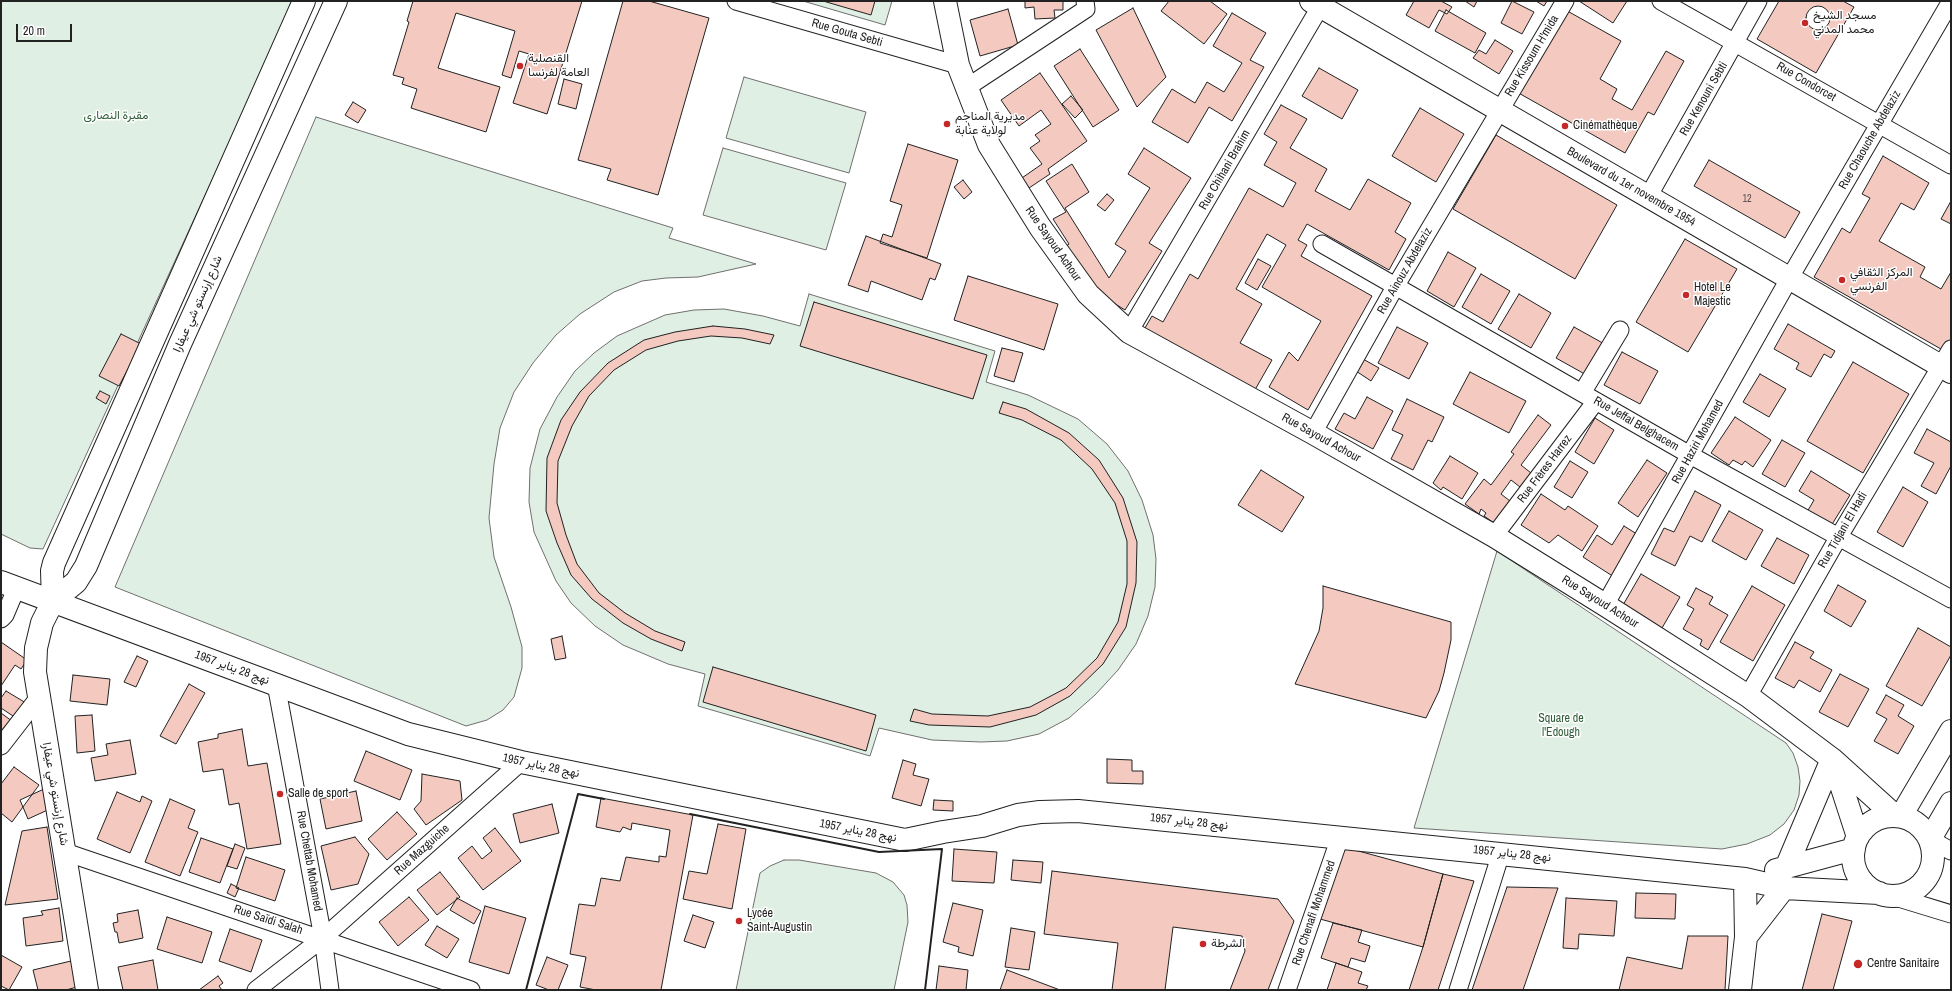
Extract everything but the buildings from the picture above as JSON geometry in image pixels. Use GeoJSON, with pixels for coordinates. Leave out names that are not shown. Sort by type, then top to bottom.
{"type":"FeatureCollection","features":[{"type":"Feature","properties":{"kind":"main road"},"geometry":{"type":"LineString","coordinates":[[53,601],[51,579],[54,563],[304,1]]}},
{"type":"Feature","properties":{"kind":"main road","name":"شارع إرنستو شي عيفارا"},"geometry":{"type":"LineString","coordinates":[[88,990],[35,672],[36,648],[42,623],[53,601],[76,582],[86,566],[180,344],[336,1]]}},
{"type":"Feature","properties":{"kind":"main road","name":"Rue Sayoud Achour"},"geometry":{"type":"LineString","coordinates":[[945,1],[958,65],[989,145],[1040,227],[1088,294],[1129,332],[1313,433],[1494,536],[1605,604],[1748,696],[1832,759],[1898,816]]}},
{"type":"Feature","properties":{"kind":"main road","name":"Boulevard du 1er novembre 1954"},"geometry":{"type":"LineString","coordinates":[[1316,4],[1789,279],[1948,362]]}},
{"type":"Feature","properties":{"kind":"main road"},"geometry":{"type":"LineString","coordinates":[[156,334],[180,344]]}},
{"type":"Feature","properties":{"kind":"main road","name":"نهج 28 يناير 1957"},"geometry":{"type":"LineString","coordinates":[[9,586],[53,601],[408,734],[521,762],[905,840],[982,826],[1018,815],[1040,812],[1078,811],[1745,879]]}},
{"type":"Feature","properties":{"kind":"main road"},"geometry":{"type":"LineString","coordinates":[[1898,816],[1951,731]]}},
{"type":"Feature","properties":{"kind":"main road"},"geometry":{"type":"LineString","coordinates":[[1832,759],[1856,843],[1854,863],[1859,876],[1867,886],[1886,894]]}},
{"type":"Feature","properties":{"kind":"main road"},"geometry":{"type":"LineString","coordinates":[[1746,937],[1785,878],[1832,759]]}},
{"type":"Feature","properties":{"kind":"main road"},"geometry":{"type":"LineString","coordinates":[[1930,839],[1951,802]]}},
{"type":"Feature","properties":{"kind":"main road"},"geometry":{"type":"LineString","coordinates":[[1740,990],[1746,937],[1745,879],[1785,878],[1886,894],[1906,894],[1918,888],[1927,878],[1932,865],[1933,852],[1930,839],[1923,829],[1913,821],[1898,816],[1888,816],[1876,820],[1866,827],[1856,843],[1785,878]]}},
{"type":"Feature","properties":{"kind":"street","name":"Rue Gouta Sebti"},"geometry":{"type":"LineString","coordinates":[[736,1],[958,65]]}},
{"type":"Feature","properties":{"kind":"street"},"geometry":{"type":"LineString","coordinates":[[966,88],[1086,9],[1085,1]]}},
{"type":"Feature","properties":{"kind":"street","name":"Rue Kissoum H'mida"},"geometry":{"type":"LineString","coordinates":[[1499,111],[1565,1]]}},
{"type":"Feature","properties":{"kind":"street","name":"Rue Condorcet"},"geometry":{"type":"LineString","coordinates":[[1661,1],[1736,42],[1951,165]]}},
{"type":"Feature","properties":{"kind":"street","name":"Rue Kenouni Sebti"},"geometry":{"type":"LineString","coordinates":[[1648,197],[1758,1]]}},
{"type":"Feature","properties":{"kind":"street","name":"Rue Chaouche Abdelaziz"},"geometry":{"type":"LineString","coordinates":[[1789,279],[1951,1]]}},
{"type":"Feature","properties":{"kind":"street","name":"Rue Chihani Brahim"},"geometry":{"type":"LineString","coordinates":[[1129,332],[1316,4]]}},
{"type":"Feature","properties":{"kind":"street","name":"Rue Ainouz Abdelaziz"},"geometry":{"type":"LineString","coordinates":[[1313,433],[1395,287],[1499,111]]}},
{"type":"Feature","properties":{"kind":"street","name":"Rue Jeffal Belghacem"},"geometry":{"type":"LineString","coordinates":[[1322,244],[1690,455],[1951,599]]}},
{"type":"Feature","properties":{"kind":"street","name":"Rue Haziri Mohamed"},"geometry":{"type":"LineString","coordinates":[[1605,604],[1789,279]]}},
{"type":"Feature","properties":{"kind":"street","name":"Rue Frères Harrez"},"geometry":{"type":"LineString","coordinates":[[1494,536],[1589,397],[1620,330]]}},
{"type":"Feature","properties":{"kind":"street","name":"Rue Tidjani El Hadi"},"geometry":{"type":"LineString","coordinates":[[1748,696],[1838,538],[1948,362]]}},
{"type":"Feature","properties":{"kind":"street"},"geometry":{"type":"LineString","coordinates":[[1,619],[5,615],[9,586]]}},
{"type":"Feature","properties":{"kind":"street","name":"Rue Chettab Mohamed"},"geometry":{"type":"LineString","coordinates":[[276,684],[323,938],[330,990]]}},
{"type":"Feature","properties":{"kind":"street"},"geometry":{"type":"LineString","coordinates":[[1,746],[39,697]]}},
{"type":"Feature","properties":{"kind":"street","name":"Rue Mazguiche"},"geometry":{"type":"LineString","coordinates":[[256,990],[323,938],[521,762]]}},
{"type":"Feature","properties":{"kind":"street","name":"Rue Chenafi Mohammed"},"geometry":{"type":"LineString","coordinates":[[1287,990],[1340,837]]}},
{"type":"Feature","properties":{"kind":"street"},"geometry":{"type":"LineString","coordinates":[[1930,839],[1951,851]]}},
{"type":"Feature","properties":{"kind":"street","name":"Rue Saïdi Salah"},"geometry":{"type":"LineString","coordinates":[[65,852],[323,938],[471,990]]}},
{"type":"Feature","properties":{"kind":"street"},"geometry":{"type":"LineString","coordinates":[[1458,990],[1501,853]]}},
{"type":"Feature","properties":{"kind":"street"},"geometry":{"type":"LineString","coordinates":[[1886,894],[1951,914]]}},
{"type":"Feature","properties":{"kind":"green space","name":"مقبرة النصارى"},"geometry":{"type":"Polygon","coordinates":[[[1,1],[294,1],[43,549],[30,548],[1,534],[1,1]]]}},
{"type":"Feature","properties":{"kind":"green space"},"geometry":{"type":"Polygon","coordinates":[[[803,1],[892,1],[885,25],[803,1]]]}},
{"type":"Feature","properties":{"kind":"green space"},"geometry":{"type":"Polygon","coordinates":[[[744,77],[866,112],[849,173],[726,138],[744,77]]]}},
{"type":"Feature","properties":{"kind":"green space"},"geometry":{"type":"Polygon","coordinates":[[[316,117],[673,228],[669,238],[756,264],[698,277],[666,278],[642,281],[614,292],[580,314],[556,335],[533,363],[514,392],[500,428],[494,464],[489,518],[494,557],[511,607],[522,647],[522,668],[514,697],[503,710],[487,720],[466,726],[115,587],[316,117]]]}},
{"type":"Feature","properties":{"kind":"green space"},"geometry":{"type":"Polygon","coordinates":[[[723,148],[846,183],[826,250],[703,215],[723,148]]]}},
{"type":"Feature","properties":{"kind":"green space"},"geometry":{"type":"Polygon","coordinates":[[[809,294],[995,351],[986,382],[1028,395],[1078,419],[1107,444],[1128,471],[1142,500],[1153,535],[1156,559],[1155,587],[1148,616],[1136,644],[1118,670],[1095,695],[1069,718],[1039,734],[1007,741],[981,742],[932,740],[879,728],[870,756],[698,706],[705,674],[668,664],[623,645],[595,626],[571,603],[556,581],[534,532],[529,502],[530,468],[540,429],[557,397],[575,371],[594,353],[617,336],[665,315],[694,310],[724,309],[763,316],[800,326],[809,294]]]}},
{"type":"Feature","properties":{"kind":"green space","name":"Square de l'Edough"},"geometry":{"type":"Polygon","coordinates":[[[1497,551],[1786,743],[1793,753],[1798,767],[1800,781],[1799,795],[1794,810],[1784,824],[1770,835],[1747,844],[1722,849],[1414,828],[1497,551]]]}},
{"type":"Feature","properties":{"kind":"green space"},"geometry":{"type":"Polygon","coordinates":[[[784,860],[799,860],[876,873],[893,882],[904,895],[907,905],[908,922],[894,990],[736,990],[760,873],[770,866],[784,860]]]}},
{"type":"Feature","properties":{"kind":"wall"},"geometry":{"type":"LineString","coordinates":[[526,990],[578,794],[604,799]]}},
{"type":"Feature","properties":{"kind":"wall"},"geometry":{"type":"LineString","coordinates":[[690,814],[879,852],[942,849],[925,990]]}},
{"type":"Feature","properties":{"kind":"place","name":"مسجد الشيخ محمد المدني"},"geometry":{"type":"Point","coordinates":[1805,23]}},
{"type":"Feature","properties":{"kind":"place","name":"القنصلية العامة لفرنسا"},"geometry":{"type":"Point","coordinates":[520,66]}},
{"type":"Feature","properties":{"kind":"place","name":"مديرية المناجم لولاية عنابة"},"geometry":{"type":"Point","coordinates":[947,124]}},
{"type":"Feature","properties":{"kind":"place","name":"Cinémathèque"},"geometry":{"type":"Point","coordinates":[1565,126]}},
{"type":"Feature","properties":{"kind":"place","name":"المركز الثقافي الفرنسي"},"geometry":{"type":"Point","coordinates":[1842,280]}},
{"type":"Feature","properties":{"kind":"place","name":"Hotel Le Majestic"},"geometry":{"type":"Point","coordinates":[1686,295]}},
{"type":"Feature","properties":{"kind":"place","name":"Salle de sport"},"geometry":{"type":"Point","coordinates":[280,794]}},
{"type":"Feature","properties":{"kind":"place","name":"Lycée Saint-Augustin"},"geometry":{"type":"Point","coordinates":[739,921]}},
{"type":"Feature","properties":{"kind":"place","name":"الشرطة"},"geometry":{"type":"Point","coordinates":[1203,944]}},
{"type":"Feature","properties":{"kind":"place","name":"Centre Sanitaire"},"geometry":{"type":"Point","coordinates":[1858,964]}}]}
